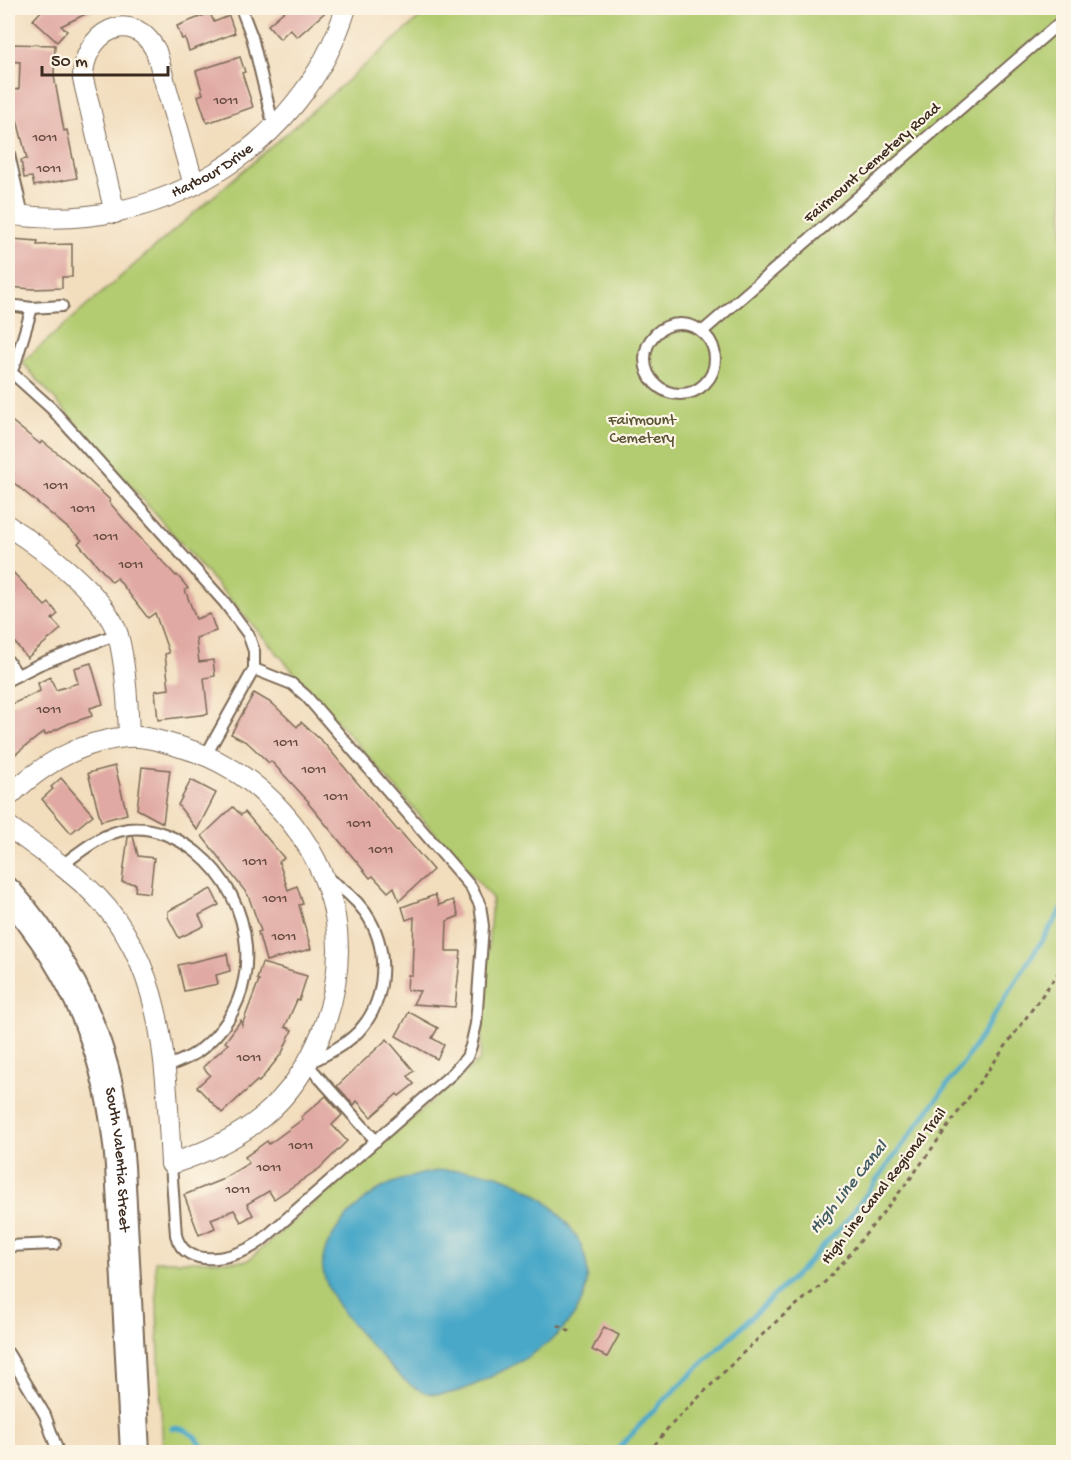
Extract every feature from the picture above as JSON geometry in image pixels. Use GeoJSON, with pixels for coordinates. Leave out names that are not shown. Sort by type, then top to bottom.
{"type":"FeatureCollection","features":[{"type":"Feature","properties":{"kind":"street","name":"Harbour Drive"},"geometry":{"type":"LineString","coordinates":[[15,215],[71,217],[115,213],[162,199],[195,185],[240,156],[274,128],[302,95],[321,67],[346,8]]}},
{"type":"Feature","properties":{"kind":"street"},"geometry":{"type":"LineString","coordinates":[[115,213],[83,79],[83,69],[89,50],[105,32],[122,27],[131,28],[146,36],[152,43],[195,185]]}},
{"type":"Feature","properties":{"kind":"street"},"geometry":{"type":"LineString","coordinates":[[8,526],[76,580],[98,603],[117,634],[124,675],[129,736]]}},
{"type":"Feature","properties":{"kind":"street"},"geometry":{"type":"LineString","coordinates":[[8,797],[29,778],[63,756],[86,746],[129,736],[165,743],[206,755],[248,780],[272,800],[302,838],[321,874],[332,905],[336,927],[336,977],[326,1021],[307,1064],[295,1082],[270,1110],[244,1132],[214,1149],[171,1164],[166,1067],[156,1015],[134,947],[113,915],[97,897],[8,826]]}},
{"type":"Feature","properties":{"kind":"street","name":"South Valentia Street"},"geometry":{"type":"LineString","coordinates":[[8,893],[36,927],[70,982],[93,1032],[108,1077],[117,1128],[121,1178],[135,1452]]}},
{"type":"Feature","properties":{"kind":"lane"},"geometry":{"type":"LineString","coordinates":[[241,8],[252,37],[274,128]]}},
{"type":"Feature","properties":{"kind":"lane","name":"Fairmount Cemetery Road"},"geometry":{"type":"LineString","coordinates":[[703,331],[1064,19]]}},
{"type":"Feature","properties":{"kind":"lane"},"geometry":{"type":"LineString","coordinates":[[8,150],[15,215]]}},
{"type":"Feature","properties":{"kind":"lane"},"geometry":{"type":"LineString","coordinates":[[8,305],[32,308],[62,306]]}},
{"type":"Feature","properties":{"kind":"lane"},"geometry":{"type":"LineString","coordinates":[[32,308],[9,376],[51,408],[240,621],[248,634],[254,651],[254,669],[206,755]]}},
{"type":"Feature","properties":{"kind":"lane"},"geometry":{"type":"LineString","coordinates":[[680,323],[692,325],[703,331],[715,351],[712,374],[705,384],[696,391],[684,394],[672,394],[661,389],[646,371],[645,349],[650,339],[657,331],[668,325],[680,323]]}},
{"type":"Feature","properties":{"kind":"lane"},"geometry":{"type":"LineString","coordinates":[[8,661],[12,677],[117,634]]}},
{"type":"Feature","properties":{"kind":"lane"},"geometry":{"type":"LineString","coordinates":[[171,1164],[176,1235],[179,1243],[188,1253],[197,1257],[244,1252],[254,1246],[453,1073],[467,1057],[476,1024],[483,926],[480,905],[467,881],[306,696],[292,684],[254,669]]}},
{"type":"Feature","properties":{"kind":"lane"},"geometry":{"type":"LineString","coordinates":[[61,866],[112,833],[128,829],[154,831],[180,840],[204,858],[223,879],[233,896],[240,911],[246,936],[247,963],[240,994],[231,1013],[214,1038],[193,1055],[166,1067]]}},
{"type":"Feature","properties":{"kind":"lane"},"geometry":{"type":"LineString","coordinates":[[321,874],[349,894],[369,919],[381,951],[382,976],[374,1008],[364,1024],[341,1045],[307,1064],[376,1141]]}},
{"type":"Feature","properties":{"kind":"lane"},"geometry":{"type":"LineString","coordinates":[[8,1246],[55,1244]]}},
{"type":"Feature","properties":{"kind":"lane"},"geometry":{"type":"LineString","coordinates":[[8,1353],[45,1415],[58,1452]]}},
{"type":"Feature","properties":{"kind":"path","name":"High Line Canal Regional Trail"},"geometry":{"type":"LineString","coordinates":[[649,1452],[672,1424],[743,1353],[779,1319],[825,1282],[845,1260],[921,1164],[1064,965]]}},
{"type":"Feature","properties":{"kind":"path"},"geometry":{"type":"LineString","coordinates":[[558,1325],[570,1332]]}},
{"type":"Feature","properties":{"kind":"green space","name":"Fairmount Cemetery"},"geometry":{"type":"Polygon","coordinates":[[[431,8],[1063,8],[1063,1452],[163,1452],[155,1261],[247,1261],[480,1060],[492,898],[22,362],[431,8]]]}},
{"type":"Feature","properties":{"kind":"water"},"geometry":{"type":"Polygon","coordinates":[[[444,1170],[489,1173],[519,1184],[536,1194],[552,1207],[577,1237],[584,1255],[587,1273],[585,1292],[579,1306],[572,1318],[550,1341],[524,1359],[475,1385],[451,1393],[434,1394],[426,1393],[402,1379],[353,1325],[330,1292],[323,1270],[323,1259],[327,1246],[342,1222],[363,1201],[374,1193],[406,1178],[444,1170]]]}},
{"type":"Feature","properties":{"kind":"building"},"geometry":{"type":"Polygon","coordinates":[[[44,8],[98,8],[61,26],[67,31],[57,42],[33,20],[44,8]]]}},
{"type":"Feature","properties":{"kind":"building"},"geometry":{"type":"Polygon","coordinates":[[[288,8],[330,8],[297,37],[290,29],[280,39],[268,25],[288,8]]]}},
{"type":"Feature","properties":{"kind":"building"},"geometry":{"type":"Polygon","coordinates":[[[210,13],[214,22],[229,16],[235,33],[189,51],[185,38],[182,39],[177,26],[210,13]]]}},
{"type":"Feature","properties":{"kind":"building"},"geometry":{"type":"Polygon","coordinates":[[[8,44],[55,45],[54,76],[64,131],[67,130],[77,178],[34,186],[32,177],[24,178],[21,160],[27,159],[14,108],[10,109],[8,96],[8,91],[19,89],[20,62],[8,61],[8,44]]]}},
{"type":"Feature","properties":{"kind":"building"},"geometry":{"type":"Polygon","coordinates":[[[240,57],[245,72],[242,73],[253,107],[207,123],[198,96],[203,94],[196,71],[240,57]]]}},
{"type":"Feature","properties":{"kind":"building"},"geometry":{"type":"Polygon","coordinates":[[[11,239],[38,241],[37,245],[72,244],[72,277],[62,277],[62,288],[8,287],[11,239]]]}},
{"type":"Feature","properties":{"kind":"building"},"geometry":{"type":"Polygon","coordinates":[[[8,418],[40,444],[42,441],[71,464],[110,500],[109,502],[134,531],[188,588],[185,590],[196,619],[210,614],[216,631],[196,638],[199,662],[213,660],[215,676],[204,678],[208,714],[158,720],[155,691],[169,689],[165,654],[169,653],[155,613],[148,618],[117,578],[112,582],[78,543],[82,540],[8,478],[8,418]]]}},
{"type":"Feature","properties":{"kind":"building"},"geometry":{"type":"Polygon","coordinates":[[[8,567],[45,606],[49,603],[58,614],[52,619],[61,629],[27,658],[8,634],[8,567]]]}},
{"type":"Feature","properties":{"kind":"building"},"geometry":{"type":"Polygon","coordinates":[[[91,663],[103,704],[90,708],[92,716],[45,735],[44,732],[8,760],[8,706],[40,691],[38,683],[50,677],[56,690],[78,683],[74,668],[91,663]]]}},
{"type":"Feature","properties":{"kind":"building"},"geometry":{"type":"Polygon","coordinates":[[[254,693],[273,704],[297,727],[301,722],[324,743],[433,870],[399,901],[394,887],[388,892],[373,876],[370,878],[309,802],[271,761],[269,763],[248,743],[231,734],[254,693]]]}},
{"type":"Feature","properties":{"kind":"building"},"geometry":{"type":"Polygon","coordinates":[[[115,766],[127,814],[101,821],[88,773],[115,766]]]}},
{"type":"Feature","properties":{"kind":"building"},"geometry":{"type":"Polygon","coordinates":[[[142,767],[170,770],[163,823],[137,809],[142,767]]]}},
{"type":"Feature","properties":{"kind":"building"},"geometry":{"type":"Polygon","coordinates":[[[61,778],[93,815],[71,833],[42,799],[61,778]]]}},
{"type":"Feature","properties":{"kind":"building"},"geometry":{"type":"Polygon","coordinates":[[[191,780],[216,793],[197,830],[178,805],[191,780]]]}},
{"type":"Feature","properties":{"kind":"building"},"geometry":{"type":"Polygon","coordinates":[[[233,807],[241,815],[245,812],[284,858],[279,862],[288,890],[297,886],[303,904],[299,905],[311,949],[266,961],[258,932],[261,931],[248,895],[202,836],[233,807]]]}},
{"type":"Feature","properties":{"kind":"building"},"geometry":{"type":"Polygon","coordinates":[[[133,836],[138,856],[154,858],[150,893],[135,891],[136,884],[122,882],[128,837],[133,836]]]}},
{"type":"Feature","properties":{"kind":"building"},"geometry":{"type":"Polygon","coordinates":[[[211,889],[219,905],[199,915],[204,926],[179,938],[168,917],[168,911],[211,889]]]}},
{"type":"Feature","properties":{"kind":"building"},"geometry":{"type":"Polygon","coordinates":[[[435,895],[439,905],[453,900],[459,916],[447,921],[446,951],[461,951],[455,1007],[413,1004],[420,991],[407,990],[408,975],[412,975],[414,917],[406,920],[402,907],[435,895]]]}},
{"type":"Feature","properties":{"kind":"building"},"geometry":{"type":"Polygon","coordinates":[[[227,954],[230,971],[216,975],[218,984],[184,991],[178,965],[227,954]]]}},
{"type":"Feature","properties":{"kind":"building"},"geometry":{"type":"Polygon","coordinates":[[[262,963],[307,976],[299,1001],[297,1000],[285,1027],[292,1030],[282,1053],[259,1082],[257,1081],[222,1113],[197,1087],[210,1075],[203,1067],[228,1044],[225,1042],[241,1020],[242,1025],[259,980],[257,979],[262,963]]]}},
{"type":"Feature","properties":{"kind":"building"},"geometry":{"type":"Polygon","coordinates":[[[409,1012],[438,1028],[432,1038],[444,1045],[437,1059],[396,1036],[409,1012]]]}},
{"type":"Feature","properties":{"kind":"building"},"geometry":{"type":"Polygon","coordinates":[[[387,1039],[414,1071],[408,1076],[414,1084],[399,1096],[397,1094],[371,1117],[357,1101],[354,1105],[337,1086],[387,1039]]]}},
{"type":"Feature","properties":{"kind":"building"},"geometry":{"type":"Polygon","coordinates":[[[326,1096],[342,1115],[332,1125],[347,1141],[320,1168],[274,1199],[269,1191],[247,1204],[253,1215],[241,1222],[234,1210],[211,1219],[215,1228],[199,1235],[184,1195],[221,1180],[249,1163],[245,1157],[267,1141],[269,1144],[303,1119],[301,1117],[326,1096]]]}},
{"type":"Feature","properties":{"kind":"building"},"geometry":{"type":"Polygon","coordinates":[[[604,1327],[619,1335],[607,1357],[592,1350],[604,1327]]]}},
{"type":"Feature","properties":{"kind":"waterway","name":"High Line Canal"},"geometry":{"type":"LineString","coordinates":[[615,1452],[657,1407],[800,1271],[845,1223],[965,1061],[1064,906]]}},
{"type":"Feature","properties":{"kind":"waterway"},"geometry":{"type":"LineString","coordinates":[[172,1428],[189,1432],[206,1452]]}},
{"type":"Feature","properties":{"kind":"waterway"},"geometry":{"type":"LineString","coordinates":[[314,1452],[346,1447]]}}]}
